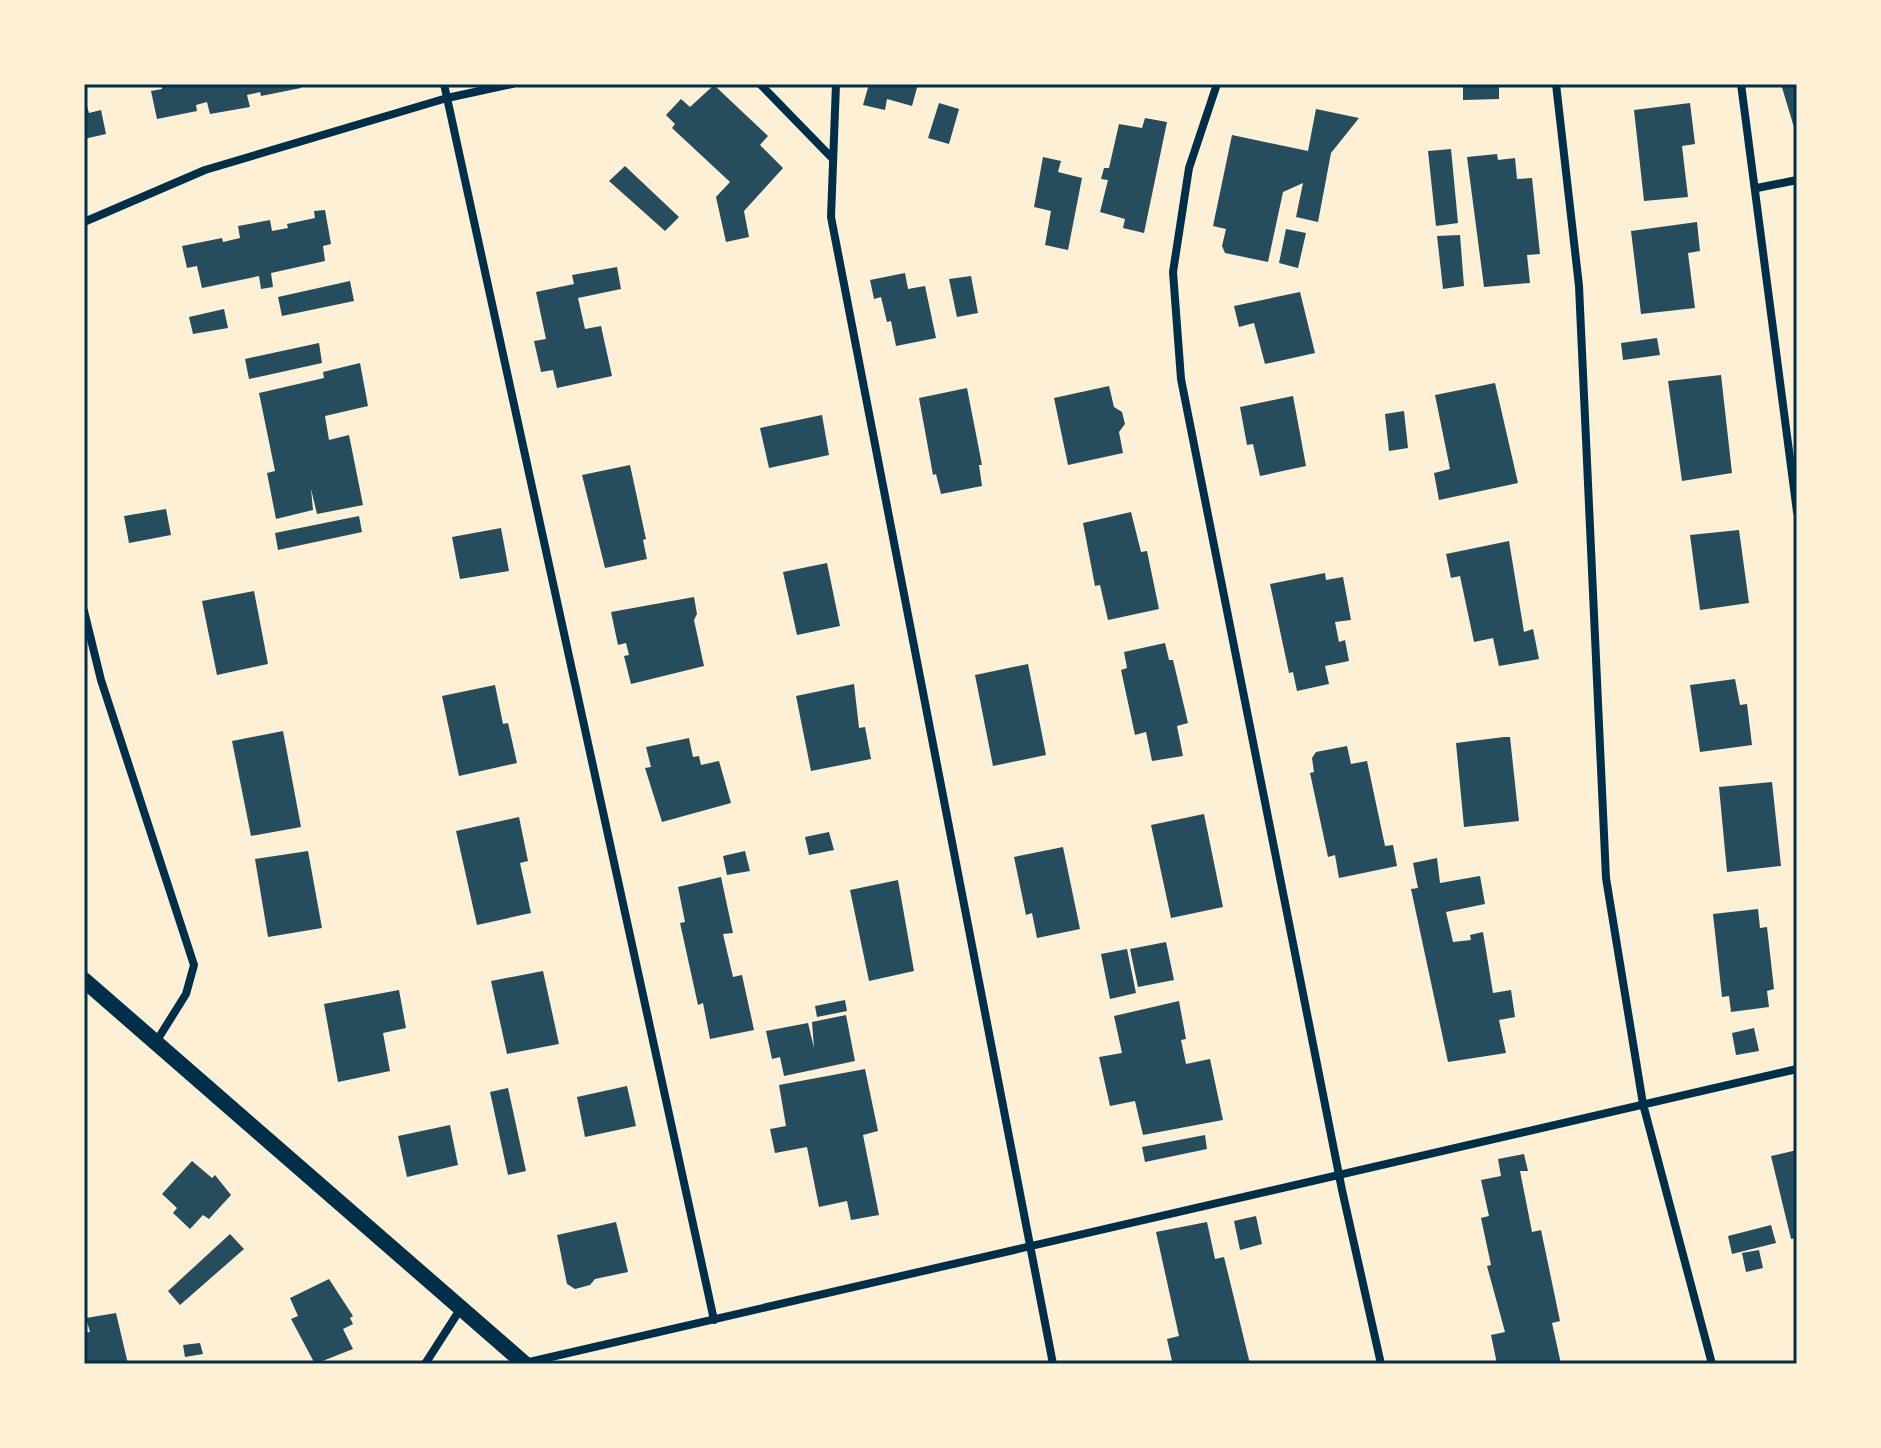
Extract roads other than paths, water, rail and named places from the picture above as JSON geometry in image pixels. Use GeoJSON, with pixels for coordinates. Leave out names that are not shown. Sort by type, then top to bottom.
{"type":"FeatureCollection","features":[{"type":"Feature","properties":{"kind":"main road"},"geometry":{"type":"LineString","coordinates":[[84,980],[525,1364]]}},
{"type":"Feature","properties":{"kind":"street"},"geometry":{"type":"LineString","coordinates":[[444,84],[714,1320]]}},
{"type":"Feature","properties":{"kind":"street"},"geometry":{"type":"LineString","coordinates":[[84,222],[205,170],[447,98],[512,84]]}},
{"type":"Feature","properties":{"kind":"street"},"geometry":{"type":"LineString","coordinates":[[760,84],[833,159]]}},
{"type":"Feature","properties":{"kind":"street"},"geometry":{"type":"LineString","coordinates":[[836,84],[831,217],[1053,1364]]}},
{"type":"Feature","properties":{"kind":"street"},"geometry":{"type":"LineString","coordinates":[[1217,84],[1189,168],[1173,272],[1181,379],[1340,1175],[1381,1364]]}},
{"type":"Feature","properties":{"kind":"street"},"geometry":{"type":"LineString","coordinates":[[1556,84],[1579,286],[1606,878],[1643,1104],[1712,1364]]}},
{"type":"Feature","properties":{"kind":"street"},"geometry":{"type":"LineString","coordinates":[[1741,84],[1797,512]]}},
{"type":"Feature","properties":{"kind":"street"},"geometry":{"type":"LineString","coordinates":[[1757,188],[1797,180]]}},
{"type":"Feature","properties":{"kind":"street"},"geometry":{"type":"LineString","coordinates":[[84,611],[101,680],[194,965],[186,994],[155,1042]]}},
{"type":"Feature","properties":{"kind":"street"},"geometry":{"type":"LineString","coordinates":[[525,1364],[1797,1069]]}},
{"type":"Feature","properties":{"kind":"street"},"geometry":{"type":"LineString","coordinates":[[425,1364],[461,1308]]}}]}
